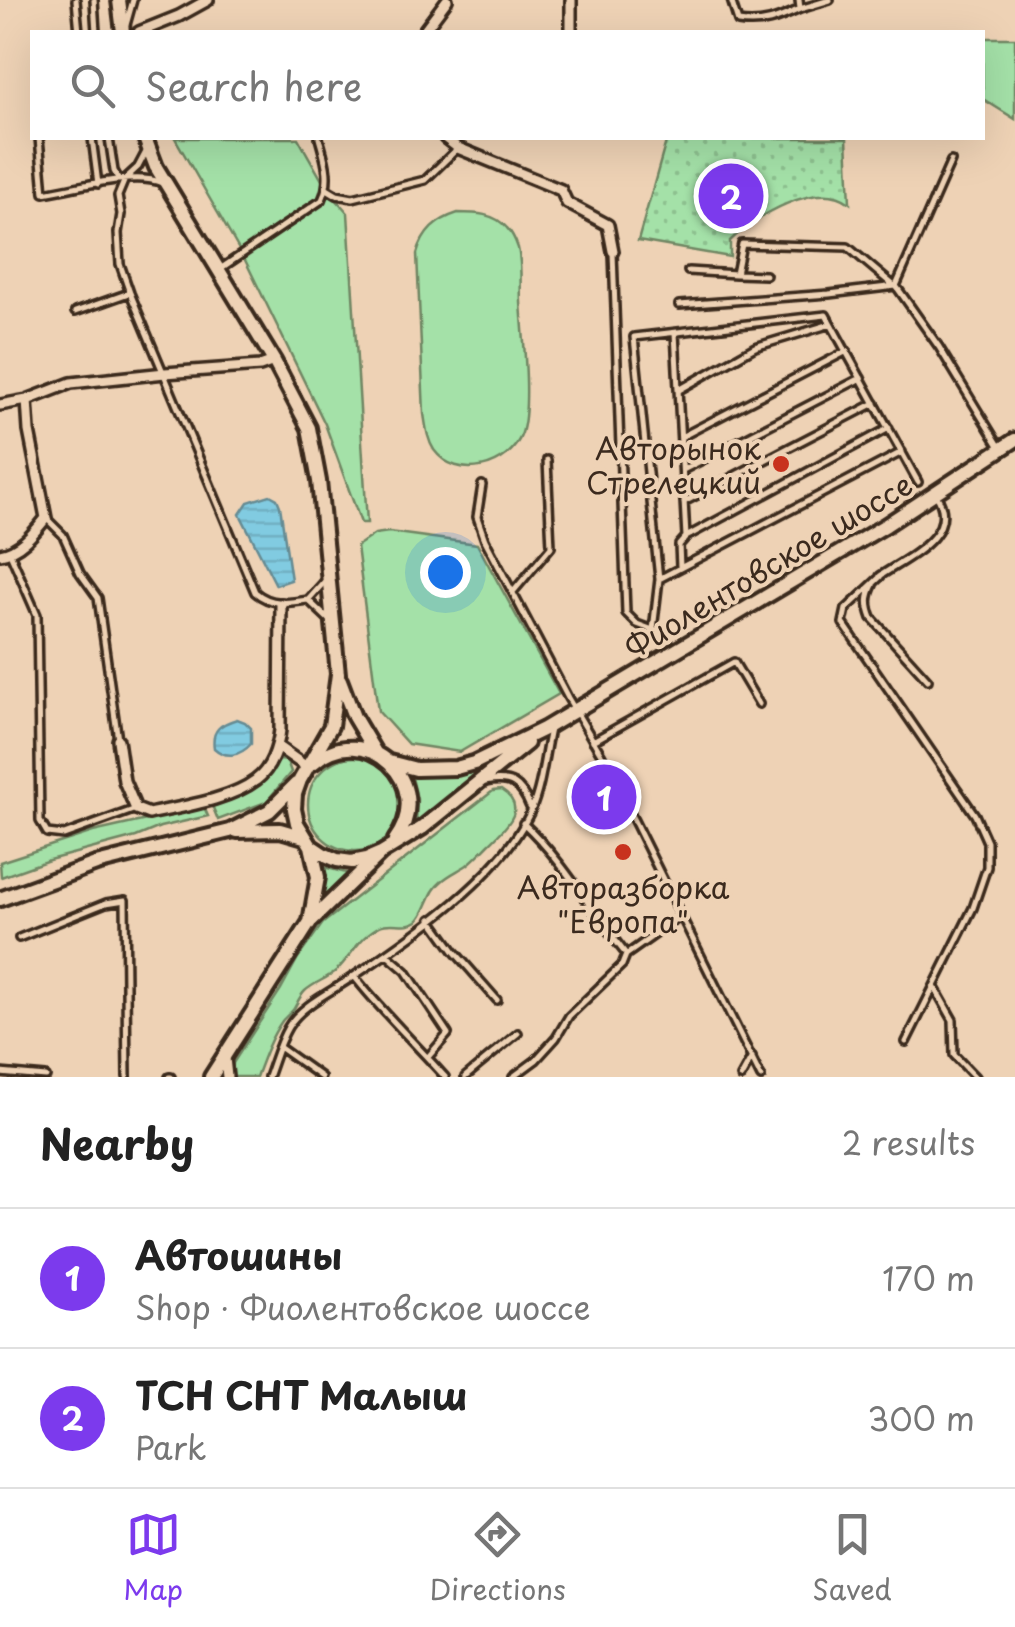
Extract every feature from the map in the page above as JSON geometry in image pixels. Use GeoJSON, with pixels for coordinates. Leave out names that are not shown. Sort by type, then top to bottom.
{"type":"FeatureCollection","features":[{"type":"Feature","properties":{"kind":"main road"},"geometry":{"type":"LineString","coordinates":[[119,0],[124,30]]}},
{"type":"Feature","properties":{"kind":"main road","name":"Фиолентовское шоссе"},"geometry":{"type":"LineString","coordinates":[[146,143],[309,428],[320,482],[338,674],[330,726],[295,794],[297,824],[308,841],[337,860],[367,860],[422,828],[548,727]]}},
{"type":"Feature","properties":{"kind":"main road","name":"Фиолентовское шоссе"},"geometry":{"type":"LineString","coordinates":[[338,674],[354,717],[376,754],[416,769],[456,768],[474,763],[575,711],[886,525],[1015,440]]}},
{"type":"Feature","properties":{"kind":"main road"},"geometry":{"type":"LineString","coordinates":[[230,831],[270,811],[319,758],[332,751],[362,749],[376,754]]}},
{"type":"Feature","properties":{"kind":"main road","name":"Фиолентовское шоссе"},"geometry":{"type":"LineString","coordinates":[[211,1077],[310,922],[401,832],[407,818],[406,787],[389,762]]}},
{"type":"Feature","properties":{"kind":"main road"},"geometry":{"type":"LineString","coordinates":[[0,900],[96,864],[230,831],[280,830],[308,841]]}},
{"type":"Feature","properties":{"kind":"main road","name":"Фиолентовское шоссе"},"geometry":{"type":"LineString","coordinates":[[308,841],[318,877],[310,922]]}},
{"type":"Feature","properties":{"kind":"street"},"geometry":{"type":"LineString","coordinates":[[144,30],[208,0]]}},
{"type":"Feature","properties":{"kind":"street"},"geometry":{"type":"LineString","coordinates":[[424,30],[446,0]]}},
{"type":"Feature","properties":{"kind":"street"},"geometry":{"type":"LineString","coordinates":[[571,0],[571,30]]}},
{"type":"Feature","properties":{"kind":"street"},"geometry":{"type":"LineString","coordinates":[[448,140],[458,148],[560,190],[567,203],[608,225],[613,251]]}},
{"type":"Feature","properties":{"kind":"street"},"geometry":{"type":"LineString","coordinates":[[0,405],[27,400],[71,382],[260,366],[274,361]]}},
{"type":"Feature","properties":{"kind":"street"},"geometry":{"type":"LineString","coordinates":[[5,553],[32,535],[46,518],[27,400]]}},
{"type":"Feature","properties":{"kind":"street"},"geometry":{"type":"LineString","coordinates":[[118,740],[124,781],[136,809],[148,814],[233,792],[258,779],[278,747],[281,604]]}},
{"type":"Feature","properties":{"kind":"street"},"geometry":{"type":"LineString","coordinates":[[278,747],[304,774]]}},
{"type":"Feature","properties":{"kind":"street"},"geometry":{"type":"LineString","coordinates":[[224,1056],[227,1077]]}},
{"type":"Feature","properties":{"kind":"lane"},"geometry":{"type":"LineString","coordinates":[[76,0],[79,30]]}},
{"type":"Feature","properties":{"kind":"lane"},"geometry":{"type":"LineString","coordinates":[[94,0],[96,30]]}},
{"type":"Feature","properties":{"kind":"lane"},"geometry":{"type":"LineString","coordinates":[[125,30],[134,0]]}},
{"type":"Feature","properties":{"kind":"lane"},"geometry":{"type":"LineString","coordinates":[[731,0],[738,22],[755,25],[830,0]]}},
{"type":"Feature","properties":{"kind":"lane"},"geometry":{"type":"LineString","coordinates":[[800,0],[800,9]]}},
{"type":"Feature","properties":{"kind":"lane"},"geometry":{"type":"LineString","coordinates":[[39,140],[44,193],[150,177],[168,185]]}},
{"type":"Feature","properties":{"kind":"lane"},"geometry":{"type":"LineString","coordinates":[[92,140],[98,184]]}},
{"type":"Feature","properties":{"kind":"lane"},"geometry":{"type":"LineString","coordinates":[[109,140],[114,171],[122,180]]}},
{"type":"Feature","properties":{"kind":"lane"},"geometry":{"type":"LineString","coordinates":[[220,269],[322,200],[329,176],[320,140]]}},
{"type":"Feature","properties":{"kind":"lane"},"geometry":{"type":"LineString","coordinates":[[146,143],[138,167],[122,180],[118,196],[120,264],[255,592],[263,599],[281,604],[308,600],[328,577]]}},
{"type":"Feature","properties":{"kind":"lane"},"geometry":{"type":"LineString","coordinates":[[327,189],[353,198],[426,180],[458,148]]}},
{"type":"Feature","properties":{"kind":"lane"},"geometry":{"type":"LineString","coordinates":[[894,286],[951,161]]}},
{"type":"Feature","properties":{"kind":"lane"},"geometry":{"type":"LineString","coordinates":[[736,274],[742,244],[848,248],[894,286],[939,348],[1001,449]]}},
{"type":"Feature","properties":{"kind":"lane"},"geometry":{"type":"LineString","coordinates":[[613,251],[626,613],[638,624],[653,630],[658,579],[634,337],[826,314],[918,482]]}},
{"type":"Feature","properties":{"kind":"lane"},"geometry":{"type":"LineString","coordinates":[[688,272],[766,275]]}},
{"type":"Feature","properties":{"kind":"lane"},"geometry":{"type":"LineString","coordinates":[[679,305],[894,286]]}},
{"type":"Feature","properties":{"kind":"lane"},"geometry":{"type":"LineString","coordinates":[[75,312],[130,293]]}},
{"type":"Feature","properties":{"kind":"lane"},"geometry":{"type":"LineString","coordinates":[[678,390],[755,347],[832,324]]}},
{"type":"Feature","properties":{"kind":"lane"},"geometry":{"type":"LineString","coordinates":[[676,332],[686,536]]}},
{"type":"Feature","properties":{"kind":"lane"},"geometry":{"type":"LineString","coordinates":[[681,438],[846,351]]}},
{"type":"Feature","properties":{"kind":"lane"},"geometry":{"type":"LineString","coordinates":[[683,470],[861,378]]}},
{"type":"Feature","properties":{"kind":"lane"},"geometry":{"type":"LineString","coordinates":[[684,502],[875,403]]}},
{"type":"Feature","properties":{"kind":"lane"},"geometry":{"type":"LineString","coordinates":[[680,567],[679,545],[686,536],[889,428]]}},
{"type":"Feature","properties":{"kind":"lane"},"geometry":{"type":"LineString","coordinates":[[658,579],[902,452]]}},
{"type":"Feature","properties":{"kind":"lane"},"geometry":{"type":"LineString","coordinates":[[512,592],[551,548],[547,460]]}},
{"type":"Feature","properties":{"kind":"lane"},"geometry":{"type":"LineString","coordinates":[[482,486],[476,517],[486,540],[593,740],[761,1077]]}},
{"type":"Feature","properties":{"kind":"lane"},"geometry":{"type":"LineString","coordinates":[[906,1042],[973,908],[988,867],[988,842],[975,815],[846,628],[843,618],[846,609],[880,576],[942,528],[944,510],[934,493]]}},
{"type":"Feature","properties":{"kind":"lane"},"geometry":{"type":"LineString","coordinates":[[46,518],[62,535],[80,573],[98,598],[118,740]]}},
{"type":"Feature","properties":{"kind":"lane"},"geometry":{"type":"LineString","coordinates":[[5,553],[37,615],[40,821],[47,834],[64,835],[136,809]]}},
{"type":"Feature","properties":{"kind":"lane"},"geometry":{"type":"LineString","coordinates":[[880,576],[868,596],[872,618],[928,680]]}},
{"type":"Feature","properties":{"kind":"lane"},"geometry":{"type":"LineString","coordinates":[[308,600],[332,622]]}},
{"type":"Feature","properties":{"kind":"lane"},"geometry":{"type":"LineString","coordinates":[[593,740],[734,662],[759,704]]}},
{"type":"Feature","properties":{"kind":"lane"},"geometry":{"type":"LineString","coordinates":[[268,1077],[289,1024],[386,954],[492,868],[531,810],[548,727]]}},
{"type":"Feature","properties":{"kind":"lane"},"geometry":{"type":"LineString","coordinates":[[478,785],[504,780],[517,784],[531,810]]}},
{"type":"Feature","properties":{"kind":"lane"},"geometry":{"type":"LineString","coordinates":[[523,823],[543,841],[626,955]]}},
{"type":"Feature","properties":{"kind":"lane"},"geometry":{"type":"LineString","coordinates":[[19,938],[106,903],[125,900],[127,1077]]}},
{"type":"Feature","properties":{"kind":"lane"},"geometry":{"type":"LineString","coordinates":[[512,1077],[536,1060],[570,1016],[622,965],[626,955],[681,916]]}},
{"type":"Feature","properties":{"kind":"lane"},"geometry":{"type":"LineString","coordinates":[[431,919],[496,1000]]}},
{"type":"Feature","properties":{"kind":"lane"},"geometry":{"type":"LineString","coordinates":[[386,954],[406,972],[448,1034],[428,1057]]}},
{"type":"Feature","properties":{"kind":"lane"},"geometry":{"type":"LineString","coordinates":[[354,976],[445,1077]]}},
{"type":"Feature","properties":{"kind":"lane"},"geometry":{"type":"LineString","coordinates":[[934,986],[953,1020],[954,1055],[975,1077]]}},
{"type":"Feature","properties":{"kind":"lane"},"geometry":{"type":"LineString","coordinates":[[465,1077],[518,1033]]}},
{"type":"Feature","properties":{"kind":"lane"},"geometry":{"type":"LineString","coordinates":[[279,1048],[321,1077]]}},
{"type":"Feature","properties":{"kind":"lane"},"geometry":{"type":"LineString","coordinates":[[741,1077],[752,1057]]}},
{"type":"Feature","properties":{"kind":"lane"},"geometry":{"type":"LineString","coordinates":[[0,1074],[46,1077]]}},
{"type":"Feature","properties":{"kind":"green space"},"geometry":{"type":"Polygon","coordinates":[[[985,38],[1015,38],[1015,119],[985,100],[985,38]]]}},
{"type":"Feature","properties":{"kind":"green space"},"geometry":{"type":"Polygon","coordinates":[[[176,140],[299,140],[327,189],[348,213],[367,523],[361,523],[325,424],[246,262],[176,140]]]}},
{"type":"Feature","properties":{"kind":"green space"},"geometry":{"type":"Polygon","coordinates":[[[666,140],[847,140],[850,203],[837,196],[821,195],[787,204],[754,221],[730,241],[730,257],[638,241],[666,140]]]}},
{"type":"Feature","properties":{"kind":"green space"},"geometry":{"type":"Polygon","coordinates":[[[458,213],[496,219],[516,243],[526,369],[525,420],[516,445],[495,462],[469,468],[444,460],[434,450],[427,432],[417,254],[432,228],[458,213]]]}},
{"type":"Feature","properties":{"kind":"green space"},"geometry":{"type":"Polygon","coordinates":[[[389,532],[477,544],[559,694],[460,752],[408,744],[378,711],[357,546],[375,534],[389,532]]]}},
{"type":"Feature","properties":{"kind":"green space"},"geometry":{"type":"Polygon","coordinates":[[[508,752],[416,824],[417,799],[411,773],[446,776],[508,752]]]}},
{"type":"Feature","properties":{"kind":"green space"},"geometry":{"type":"Polygon","coordinates":[[[355,757],[373,761],[388,771],[398,786],[402,804],[398,822],[388,837],[373,847],[355,851],[337,847],[322,837],[312,822],[308,804],[312,786],[322,771],[337,761],[355,757]]]}},
{"type":"Feature","properties":{"kind":"green space"},"geometry":{"type":"Polygon","coordinates":[[[280,760],[287,761],[291,772],[266,802],[218,820],[211,803],[256,785],[280,760]]]}},
{"type":"Feature","properties":{"kind":"green space"},"geometry":{"type":"Polygon","coordinates":[[[501,790],[514,804],[512,818],[502,831],[470,863],[437,886],[417,921],[384,924],[373,930],[337,970],[305,991],[274,1034],[256,1077],[232,1077],[233,1063],[323,923],[493,791],[501,790]]]}},
{"type":"Feature","properties":{"kind":"green space"},"geometry":{"type":"Polygon","coordinates":[[[204,807],[208,816],[160,827],[1,877],[0,862],[93,832],[204,807]]]}},
{"type":"Feature","properties":{"kind":"green space"},"geometry":{"type":"Polygon","coordinates":[[[324,867],[354,872],[318,902],[325,880],[324,867]]]}},
{"type":"Feature","properties":{"kind":"water"},"geometry":{"type":"Polygon","coordinates":[[[270,495],[280,506],[291,580],[276,585],[240,514],[248,502],[270,495]]]}},
{"type":"Feature","properties":{"kind":"water"},"geometry":{"type":"Polygon","coordinates":[[[237,719],[251,728],[251,744],[233,755],[223,754],[214,748],[216,732],[237,719]]]}},
{"type":"Feature","properties":{"kind":"place","name":"ТСН СНТ Малыш"},"geometry":{"type":"Point","coordinates":[731,196]}},
{"type":"Feature","properties":{"kind":"place","name":"Авторынок Стрелецкий"},"geometry":{"type":"Point","coordinates":[781,464]}},
{"type":"Feature","properties":{"kind":"place","name":"Автошины"},"geometry":{"type":"Point","coordinates":[604,797]}},
{"type":"Feature","properties":{"kind":"place","name":"Авторазборка \"Европа\""},"geometry":{"type":"Point","coordinates":[623,852]}}]}
